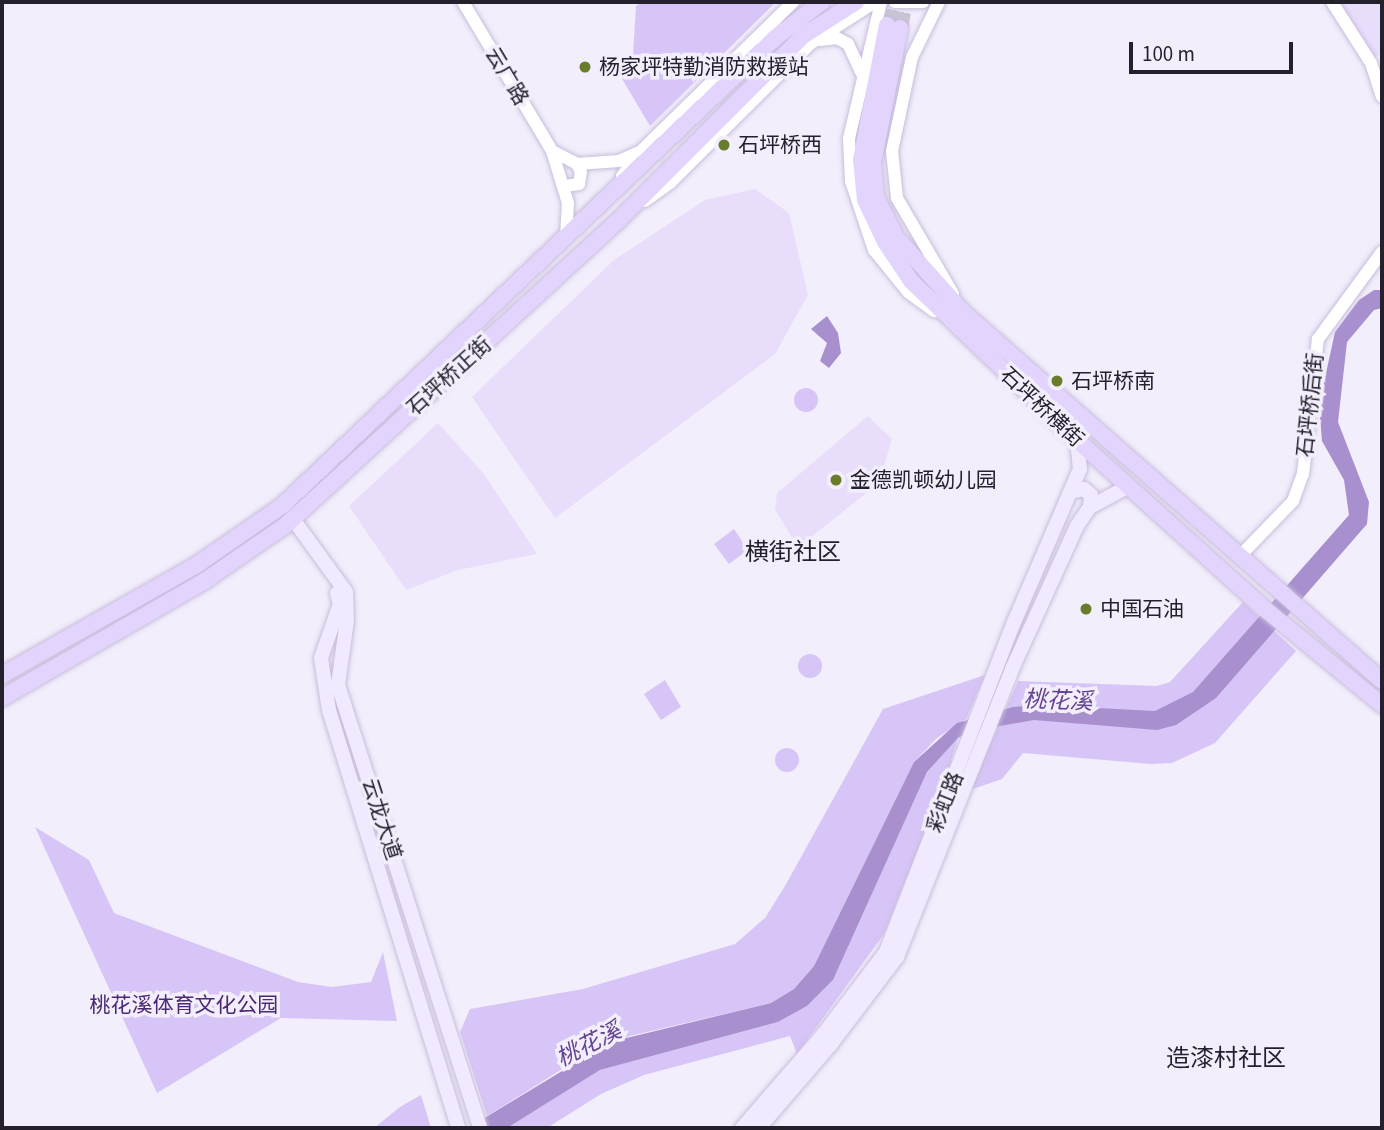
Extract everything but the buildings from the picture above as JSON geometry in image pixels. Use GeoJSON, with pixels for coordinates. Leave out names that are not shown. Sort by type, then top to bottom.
{"type":"FeatureCollection","features":[{"type":"Feature","properties":{"kind":"main road","name":"石坪桥正街"},"geometry":{"type":"LineString","coordinates":[[2,675],[195,566],[283,505],[566,240],[602,205],[644,157],[775,38],[822,2]]}},
{"type":"Feature","properties":{"kind":"main road","name":"石坪桥正街"},"geometry":{"type":"LineString","coordinates":[[2,698],[205,580],[289,522],[617,222],[661,174],[803,36],[856,2]]}},
{"type":"Feature","properties":{"kind":"main road","name":"石坪桥横街"},"geometry":{"type":"LineString","coordinates":[[893,26],[861,160],[865,200],[885,242],[911,281],[1382,681]]}},
{"type":"Feature","properties":{"kind":"main road","name":"石坪桥横街"},"geometry":{"type":"LineString","coordinates":[[958,319],[1077,440],[1260,605],[1378,704]]}},
{"type":"Feature","properties":{"kind":"main road","name":"彩虹路"},"geometry":{"type":"LineString","coordinates":[[759,1128],[891,966],[968,761],[1015,620],[1080,469],[1077,440]]}},
{"type":"Feature","properties":{"kind":"main road","name":"彩虹路"},"geometry":{"type":"LineString","coordinates":[[742,1128],[881,959],[968,761],[1077,526],[1090,508],[1129,486]]}},
{"type":"Feature","properties":{"kind":"main road"},"geometry":{"type":"LineString","coordinates":[[1070,492],[1084,489],[1091,495],[1090,508]]}},
{"type":"Feature","properties":{"kind":"main road","name":"云龙大道"},"geometry":{"type":"LineString","coordinates":[[289,522],[346,592],[347,620],[338,685],[480,1128]]}},
{"type":"Feature","properties":{"kind":"main road","name":"云龙大道"},"geometry":{"type":"LineString","coordinates":[[289,522],[336,586],[340,604],[321,658],[329,710],[458,1128]]}},
{"type":"Feature","properties":{"kind":"main road"},"geometry":{"type":"LineString","coordinates":[[1015,620],[1023,628],[1033,624]]}},
{"type":"Feature","properties":{"kind":"street","name":"云广路"},"geometry":{"type":"LineString","coordinates":[[463,2],[552,151],[565,186]]}},
{"type":"Feature","properties":{"kind":"street"},"geometry":{"type":"LineString","coordinates":[[552,151],[577,164],[644,157],[793,2]]}},
{"type":"Feature","properties":{"kind":"street"},"geometry":{"type":"LineString","coordinates":[[617,222],[670,183],[810,44],[875,2]]}},
{"type":"Feature","properties":{"kind":"street"},"geometry":{"type":"LineString","coordinates":[[881,2],[861,74],[849,138],[851,181],[862,224],[874,250],[909,293],[958,319]]}},
{"type":"Feature","properties":{"kind":"street"},"geometry":{"type":"LineString","coordinates":[[895,2],[923,2]]}},
{"type":"Feature","properties":{"kind":"street"},"geometry":{"type":"LineString","coordinates":[[939,2],[912,57],[892,151],[897,198],[958,319]]}},
{"type":"Feature","properties":{"kind":"street"},"geometry":{"type":"LineString","coordinates":[[1332,2],[1371,63],[1382,96]]}},
{"type":"Feature","properties":{"kind":"street"},"geometry":{"type":"LineString","coordinates":[[810,44],[831,37],[842,40],[857,55],[861,74]]}},
{"type":"Feature","properties":{"kind":"street"},"geometry":{"type":"LineString","coordinates":[[566,240],[565,186],[579,184],[581,172],[577,164]]}},
{"type":"Feature","properties":{"kind":"street","name":"石坪桥后街"},"geometry":{"type":"LineString","coordinates":[[1239,557],[1293,501],[1303,474],[1318,339],[1382,252]]}},
{"type":"Feature","properties":{"kind":"shaded area"},"geometry":{"type":"Polygon","coordinates":[[[1340,2],[1382,2],[1382,55],[1375,56],[1340,2]]]}},
{"type":"Feature","properties":{"kind":"shaded area"},"geometry":{"type":"Polygon","coordinates":[[[755,189],[789,213],[808,295],[775,354],[555,518],[472,397],[614,260],[705,200],[755,189]]]}},
{"type":"Feature","properties":{"kind":"shaded area"},"geometry":{"type":"Polygon","coordinates":[[[1374,290],[1382,290],[1382,308],[1374,310],[1347,342],[1338,422],[1369,502],[1367,524],[1216,698],[1176,725],[1157,730],[1034,720],[971,731],[958,738],[927,772],[833,980],[807,1006],[778,1022],[600,1070],[507,1128],[468,1128],[610,1042],[771,1003],[794,989],[814,966],[914,762],[957,723],[1013,707],[1038,705],[1155,711],[1193,692],[1349,515],[1344,480],[1322,441],[1319,405],[1335,332],[1359,300],[1374,290]]]}},
{"type":"Feature","properties":{"kind":"shaded area"},"geometry":{"type":"Polygon","coordinates":[[[827,316],[838,333],[841,353],[829,368],[820,361],[827,343],[811,329],[827,316]]]}},
{"type":"Feature","properties":{"kind":"shaded area","name":"金德凯顿幼儿园"},"geometry":{"type":"Polygon","coordinates":[[[868,416],[892,439],[879,483],[806,541],[794,541],[775,509],[777,493],[868,416]]]}},
{"type":"Feature","properties":{"kind":"shaded area"},"geometry":{"type":"Polygon","coordinates":[[[438,423],[484,474],[537,554],[458,570],[406,590],[349,506],[438,423]]]}},
{"type":"Feature","properties":{"kind":"green space"},"geometry":{"type":"Polygon","coordinates":[[[642,2],[776,2],[650,126],[615,67],[633,55],[636,6],[642,2]]]}},
{"type":"Feature","properties":{"kind":"green space"},"geometry":{"type":"Polygon","coordinates":[[[806,388],[814,392],[818,400],[814,408],[806,412],[798,408],[794,400],[798,392],[806,388]]]}},
{"type":"Feature","properties":{"kind":"green space"},"geometry":{"type":"Polygon","coordinates":[[[734,529],[748,550],[729,564],[714,544],[734,529]]]}},
{"type":"Feature","properties":{"kind":"green space"},"geometry":{"type":"Polygon","coordinates":[[[1243,602],[1296,651],[1215,743],[1172,763],[1151,764],[1023,753],[1002,779],[970,790],[1018,681],[1157,686],[1170,682],[1243,602]]]}},
{"type":"Feature","properties":{"kind":"green space"},"geometry":{"type":"Polygon","coordinates":[[[810,654],[818,658],[822,666],[818,674],[810,678],[802,674],[798,666],[802,658],[810,654]]]}},
{"type":"Feature","properties":{"kind":"green space"},"geometry":{"type":"Polygon","coordinates":[[[985,675],[966,719],[937,738],[914,762],[814,966],[794,989],[771,1003],[630,1036],[591,1051],[487,1116],[460,1032],[470,1009],[583,989],[735,944],[765,918],[883,709],[985,675]]]}},
{"type":"Feature","properties":{"kind":"green space"},"geometry":{"type":"Polygon","coordinates":[[[665,680],[681,707],[661,720],[644,694],[665,680]]]}},
{"type":"Feature","properties":{"kind":"green space"},"geometry":{"type":"Polygon","coordinates":[[[958,738],[942,790],[884,934],[797,1054],[790,1036],[644,1075],[601,1094],[547,1128],[507,1128],[600,1070],[778,1022],[807,1006],[833,980],[927,772],[958,738]]]}},
{"type":"Feature","properties":{"kind":"green space"},"geometry":{"type":"Polygon","coordinates":[[[787,748],[795,752],[799,760],[795,768],[787,772],[779,768],[775,760],[779,752],[787,748]]]}},
{"type":"Feature","properties":{"kind":"green space","name":"桃花溪体育文化公园"},"geometry":{"type":"Polygon","coordinates":[[[35,827],[89,860],[114,913],[298,982],[332,987],[371,982],[383,952],[397,1021],[281,1018],[157,1093],[35,827]]]}},
{"type":"Feature","properties":{"kind":"green space"},"geometry":{"type":"Polygon","coordinates":[[[421,1095],[431,1128],[374,1128],[400,1107],[421,1095]]]}},
{"type":"Feature","properties":{"kind":"tunnel"},"geometry":{"type":"LineString","coordinates":[[887,25],[892,2]]}},
{"type":"Feature","properties":{"kind":"tunnel"},"geometry":{"type":"LineString","coordinates":[[900,28],[905,2]]}},
{"type":"Feature","properties":{"kind":"place","name":"杨家坪特勤消防救援站"},"geometry":{"type":"Point","coordinates":[585,67]}},
{"type":"Feature","properties":{"kind":"place","name":"石坪桥西"},"geometry":{"type":"Point","coordinates":[724,145]}},
{"type":"Feature","properties":{"kind":"place","name":"石坪桥南"},"geometry":{"type":"Point","coordinates":[1057,381]}},
{"type":"Feature","properties":{"kind":"place","name":"金德凯顿幼儿园"},"geometry":{"type":"Point","coordinates":[836,480]}},
{"type":"Feature","properties":{"kind":"place","name":"中国石油"},"geometry":{"type":"Point","coordinates":[1086,609]}},
{"type":"Feature","properties":{"kind":"district","name":"横街社区"},"geometry":{"type":"Point","coordinates":[793,553]}},
{"type":"Feature","properties":{"kind":"district","name":"造漆村社区"},"geometry":{"type":"Point","coordinates":[1226,1059]}},
{"type":"Feature","properties":{"kind":"water label","name":"桃花溪"},"geometry":{"type":"Point","coordinates":[1058,701]}},
{"type":"Feature","properties":{"kind":"water label","name":"桃花溪"},"geometry":{"type":"Point","coordinates":[589,1045]}}]}
